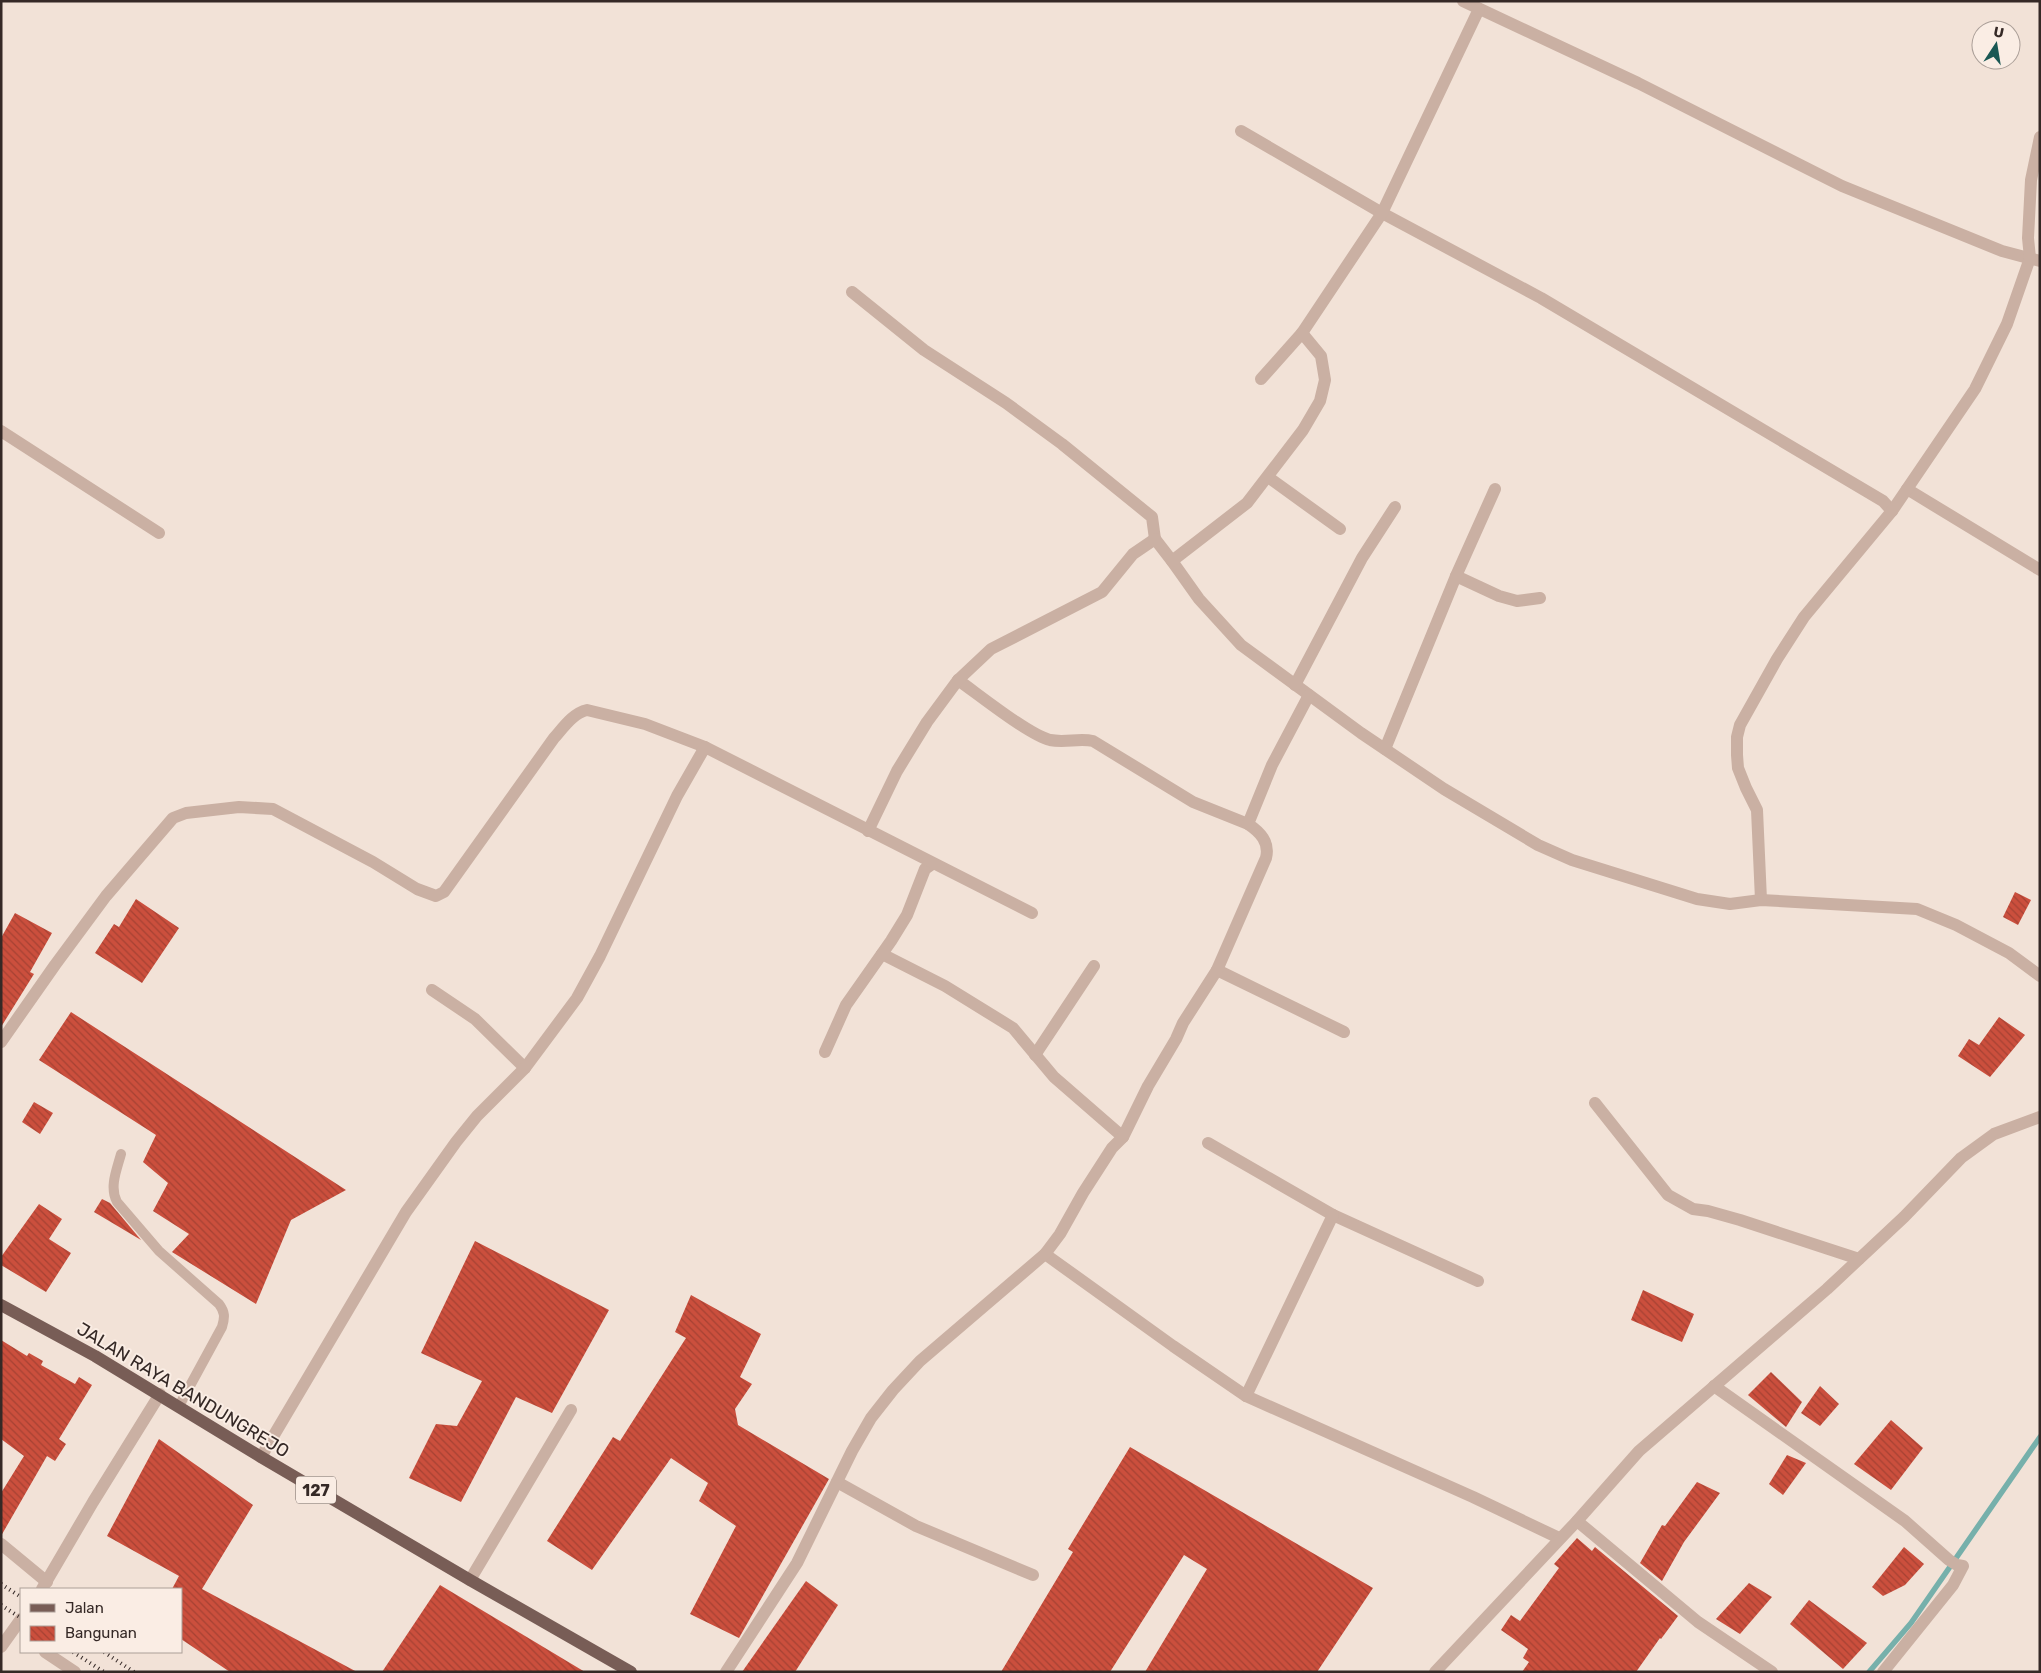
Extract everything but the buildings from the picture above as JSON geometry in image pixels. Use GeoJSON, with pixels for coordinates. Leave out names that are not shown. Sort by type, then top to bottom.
{"type":"FeatureCollection","features":[{"type":"Feature","properties":{"kind":"main road","name":"JALAN RAYA BANDUNGREJO"},"geometry":{"type":"LineString","coordinates":[[1,1306],[95,1356],[261,1457],[631,1672]]}},
{"type":"Feature","properties":{"kind":"street"},"geometry":{"type":"LineString","coordinates":[[1463,1],[1638,84],[1842,186],[2002,251],[2035,259]]}},
{"type":"Feature","properties":{"kind":"street"},"geometry":{"type":"LineString","coordinates":[[1261,379],[1302,333],[1382,213],[1479,9]]}},
{"type":"Feature","properties":{"kind":"street"},"geometry":{"type":"LineString","coordinates":[[1241,131],[1382,213],[1541,298],[1801,451],[1883,501],[1892,511]]}},
{"type":"Feature","properties":{"kind":"street"},"geometry":{"type":"LineString","coordinates":[[1761,900],[1757,810],[1738,768],[1736,755],[1740,725],[1777,659],[1804,617],[1892,511],[1975,389],[2008,324],[2035,259],[2028,238],[2031,180],[2040,137]]}},
{"type":"Feature","properties":{"kind":"street"},"geometry":{"type":"LineString","coordinates":[[852,292],[924,350],[1006,403],[1126,494],[1152,517],[1155,539],[1199,599],[1241,645],[1385,749],[1444,789],[1511,830],[1572,860],[1697,900],[1730,904],[1761,900],[1917,909],[1956,925],[2009,953],[2040,976]]}},
{"type":"Feature","properties":{"kind":"street"},"geometry":{"type":"LineString","coordinates":[[1172,561],[1247,503],[1303,430],[1320,402],[1325,380],[1321,356],[1302,333]]}},
{"type":"Feature","properties":{"kind":"street"},"geometry":{"type":"LineString","coordinates":[[1,430],[159,533]]}},
{"type":"Feature","properties":{"kind":"street"},"geometry":{"type":"LineString","coordinates":[[1268,477],[1340,529]]}},
{"type":"Feature","properties":{"kind":"street"},"geometry":{"type":"LineString","coordinates":[[1385,749],[1456,576],[1495,489]]}},
{"type":"Feature","properties":{"kind":"street"},"geometry":{"type":"LineString","coordinates":[[1907,489],[2040,570]]}},
{"type":"Feature","properties":{"kind":"street"},"geometry":{"type":"LineString","coordinates":[[1295,685],[1362,558],[1395,508]]}},
{"type":"Feature","properties":{"kind":"street"},"geometry":{"type":"LineString","coordinates":[[868,831],[896,771],[927,722],[958,680],[991,649],[1102,592],[1133,554],[1155,539]]}},
{"type":"Feature","properties":{"kind":"street"},"geometry":{"type":"LineString","coordinates":[[1456,576],[1499,596],[1517,602],[1540,598]]}},
{"type":"Feature","properties":{"kind":"street"},"geometry":{"type":"LineString","coordinates":[[726,1672],[797,1564],[852,1451],[871,1418],[893,1390],[920,1361],[1045,1254],[1060,1234],[1083,1193],[1112,1148],[1123,1137],[1148,1086],[1176,1039],[1183,1023],[1217,970],[1268,849],[1257,831],[1248,824],[1193,802],[1093,741],[1085,739],[1069,741],[1042,737],[958,680]]}},
{"type":"Feature","properties":{"kind":"street"},"geometry":{"type":"LineString","coordinates":[[1248,824],[1272,765],[1309,694]]}},
{"type":"Feature","properties":{"kind":"street"},"geometry":{"type":"LineString","coordinates":[[1,1042],[106,896],[173,818],[186,813],[239,807],[273,809],[373,862],[417,889],[436,896],[444,892],[554,738],[582,711],[587,710],[645,724],[705,747],[932,864],[1032,913]]}},
{"type":"Feature","properties":{"kind":"street"},"geometry":{"type":"LineString","coordinates":[[261,1457],[406,1212],[435,1170],[477,1116],[525,1068],[576,998],[677,796],[705,747]]}},
{"type":"Feature","properties":{"kind":"street"},"geometry":{"type":"LineString","coordinates":[[824,1052],[846,1005],[907,915],[925,869],[932,864]]}},
{"type":"Feature","properties":{"kind":"street"},"geometry":{"type":"LineString","coordinates":[[882,954],[945,986],[1013,1028],[1054,1077],[1123,1137]]}},
{"type":"Feature","properties":{"kind":"street"},"geometry":{"type":"LineString","coordinates":[[1035,1054],[1094,966]]}},
{"type":"Feature","properties":{"kind":"street"},"geometry":{"type":"LineString","coordinates":[[1217,970],[1344,1032]]}},
{"type":"Feature","properties":{"kind":"street"},"geometry":{"type":"LineString","coordinates":[[432,990],[476,1020],[525,1068]]}},
{"type":"Feature","properties":{"kind":"street"},"geometry":{"type":"LineString","coordinates":[[1595,1103],[1668,1195],[1681,1204],[1693,1209],[1740,1220],[1859,1259]]}},
{"type":"Feature","properties":{"kind":"street"},"geometry":{"type":"LineString","coordinates":[[1435,1672],[1577,1521],[1639,1451],[1859,1259],[1904,1217],[1961,1158],[1994,1134],[2040,1117]]}},
{"type":"Feature","properties":{"kind":"street"},"geometry":{"type":"LineString","coordinates":[[1208,1143],[1333,1215],[1478,1282]]}},
{"type":"Feature","properties":{"kind":"street"},"geometry":{"type":"LineString","coordinates":[[1246,1396],[1333,1215]]}},
{"type":"Feature","properties":{"kind":"street"},"geometry":{"type":"LineString","coordinates":[[1045,1254],[1246,1396],[1473,1497],[1559,1538]]}},
{"type":"Feature","properties":{"kind":"street"},"geometry":{"type":"LineString","coordinates":[[1714,1386],[1905,1521],[1953,1563],[1963,1566],[1953,1584],[1883,1672]]}},
{"type":"Feature","properties":{"kind":"street"},"geometry":{"type":"LineString","coordinates":[[1,1544],[45,1585],[93,1502],[160,1394]]}},
{"type":"Feature","properties":{"kind":"street"},"geometry":{"type":"LineString","coordinates":[[470,1580],[571,1410]]}},
{"type":"Feature","properties":{"kind":"street"},"geometry":{"type":"LineString","coordinates":[[837,1482],[916,1526],[1033,1575]]}},
{"type":"Feature","properties":{"kind":"street"},"geometry":{"type":"LineString","coordinates":[[1577,1521],[1698,1622],[1772,1672]]}},
{"type":"Feature","properties":{"kind":"street"},"geometry":{"type":"LineString","coordinates":[[1,1647],[17,1634]]}},
{"type":"Feature","properties":{"kind":"street"},"geometry":{"type":"LineString","coordinates":[[46,1653],[75,1672]]}},
{"type":"Feature","properties":{"kind":"lane"},"geometry":{"type":"LineString","coordinates":[[121,1154],[113,1187],[114,1195],[118,1202],[158,1251],[219,1304],[225,1318],[222,1327],[179,1406]]}},
{"type":"Feature","properties":{"kind":"waterway"},"geometry":{"type":"LineString","coordinates":[[1869,1672],[1911,1623],[2040,1437]]}},
{"type":"Feature","properties":{"kind":"railway"},"geometry":{"type":"LineString","coordinates":[[1,1584],[20,1596]]}},
{"type":"Feature","properties":{"kind":"railway"},"geometry":{"type":"LineString","coordinates":[[1,1605],[20,1617]]}},
{"type":"Feature","properties":{"kind":"railway"},"geometry":{"type":"LineString","coordinates":[[75,1653],[104,1672]]}},
{"type":"Feature","properties":{"kind":"railway"},"geometry":{"type":"LineString","coordinates":[[106,1653],[134,1672]]}}]}
